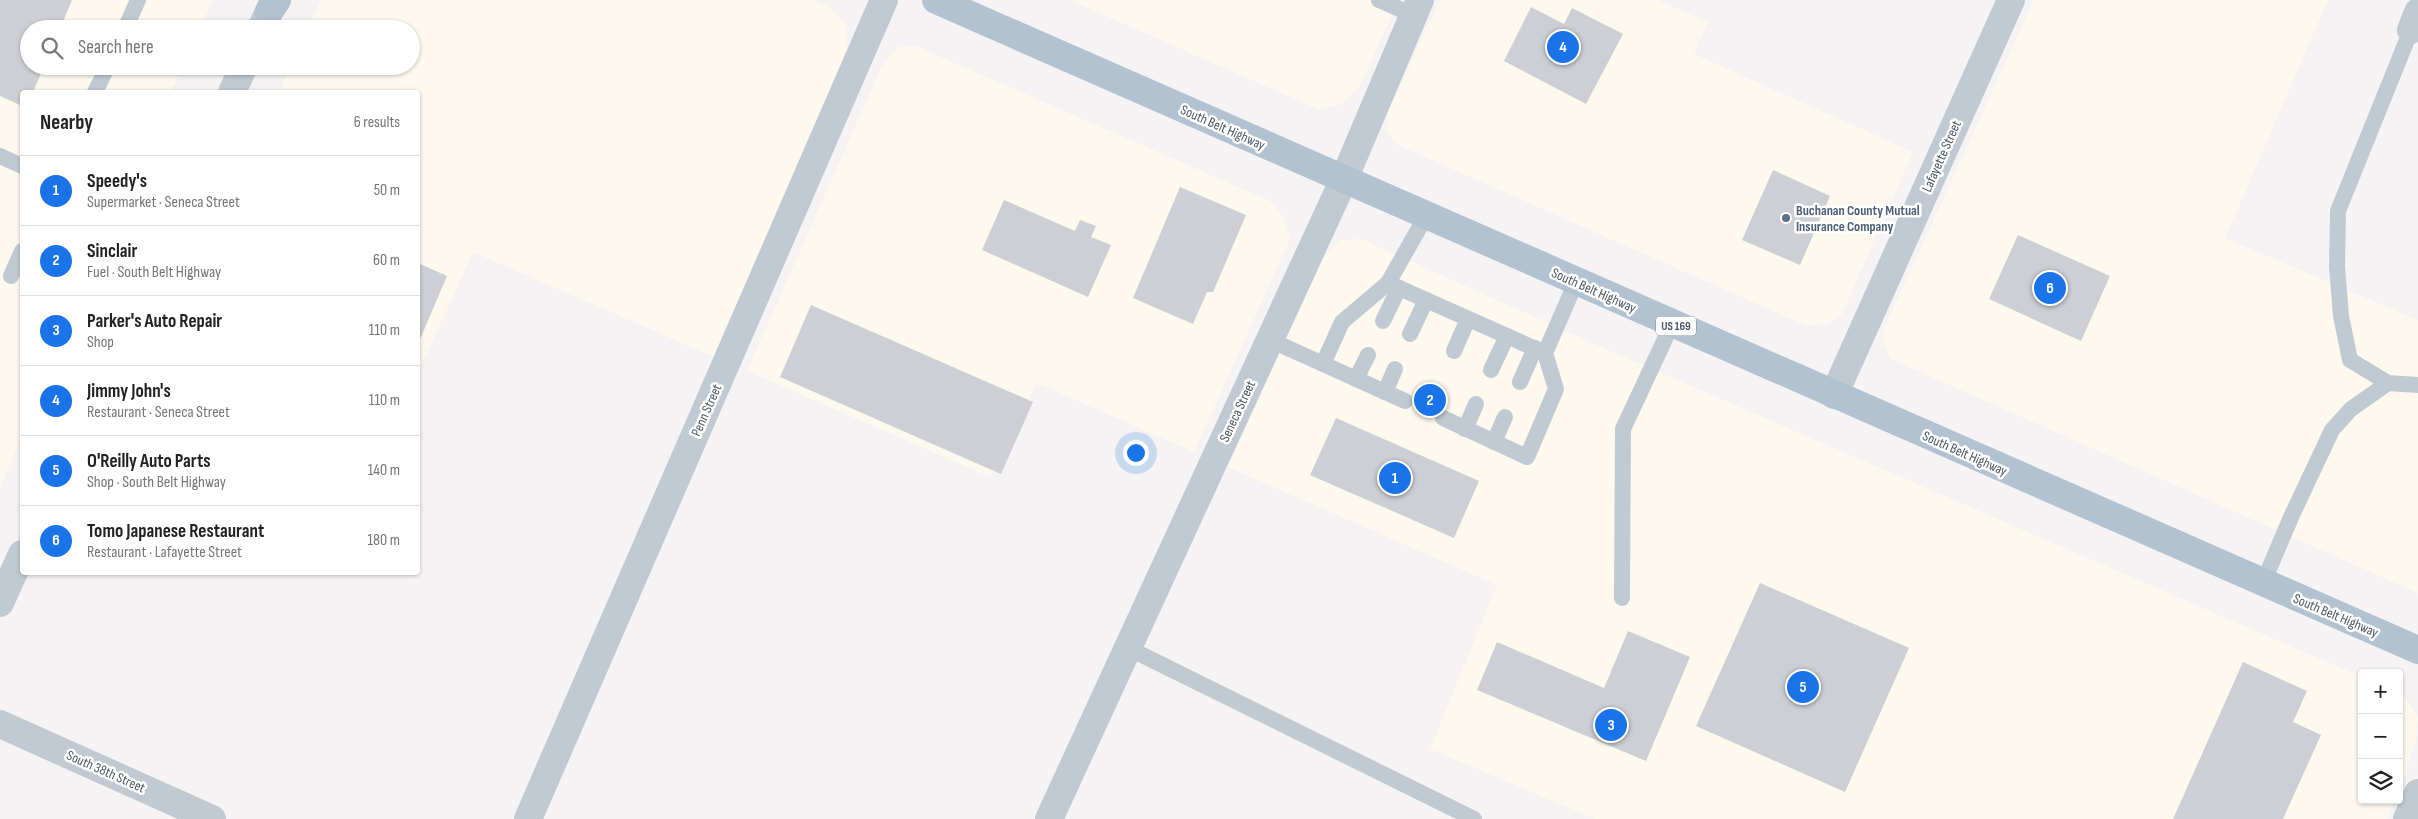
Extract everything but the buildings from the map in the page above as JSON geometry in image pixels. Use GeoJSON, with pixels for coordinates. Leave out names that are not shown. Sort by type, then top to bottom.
{"type":"FeatureCollection","features":[{"type":"Feature","properties":{"kind":"main road","name":"South Belt Highway"},"geometry":{"type":"LineString","coordinates":[[936,0],[2418,650]]}},
{"type":"Feature","properties":{"kind":"street","name":"Penn Street"},"geometry":{"type":"LineString","coordinates":[[528,819],[884,0]]}},
{"type":"Feature","properties":{"kind":"street","name":"Lafayette Street"},"geometry":{"type":"LineString","coordinates":[[1834,395],[2011,0]]}},
{"type":"Feature","properties":{"kind":"street","name":"Seneca Street"},"geometry":{"type":"LineString","coordinates":[[1049,819],[1344,180],[1417,7]]}},
{"type":"Feature","properties":{"kind":"street"},"geometry":{"type":"LineString","coordinates":[[233,90],[240,75]]}},
{"type":"Feature","properties":{"kind":"street"},"geometry":{"type":"LineString","coordinates":[[2,593],[20,558]]}},
{"type":"Feature","properties":{"kind":"street","name":"South 38th Street"},"geometry":{"type":"LineString","coordinates":[[0,724],[212,819]]}},
{"type":"Feature","properties":{"kind":"street"},"geometry":{"type":"LineString","coordinates":[[2407,819],[2418,793]]}},
{"type":"Feature","properties":{"kind":"lane"},"geometry":{"type":"LineString","coordinates":[[129,20],[138,0]]}},
{"type":"Feature","properties":{"kind":"lane"},"geometry":{"type":"LineString","coordinates":[[1379,0],[1417,7]]}},
{"type":"Feature","properties":{"kind":"lane"},"geometry":{"type":"LineString","coordinates":[[2414,21],[2338,211],[2336,267],[2341,316],[2350,360],[2388,383],[2418,385]]}},
{"type":"Feature","properties":{"kind":"lane"},"geometry":{"type":"LineString","coordinates":[[97,90],[104,75]]}},
{"type":"Feature","properties":{"kind":"lane"},"geometry":{"type":"LineString","coordinates":[[0,156],[20,165]]}},
{"type":"Feature","properties":{"kind":"lane"},"geometry":{"type":"LineString","coordinates":[[1384,321],[1393,286],[1426,216]]}},
{"type":"Feature","properties":{"kind":"lane"},"geometry":{"type":"LineString","coordinates":[[11,276],[20,256]]}},
{"type":"Feature","properties":{"kind":"lane"},"geometry":{"type":"LineString","coordinates":[[1520,382],[1540,350],[1576,282]]}},
{"type":"Feature","properties":{"kind":"lane"},"geometry":{"type":"LineString","coordinates":[[1393,286],[1540,350],[1556,389],[1527,457],[1443,418]]}},
{"type":"Feature","properties":{"kind":"lane"},"geometry":{"type":"LineString","coordinates":[[1323,364],[1342,322],[1393,286]]}},
{"type":"Feature","properties":{"kind":"lane"},"geometry":{"type":"LineString","coordinates":[[1410,334],[1426,300]]}},
{"type":"Feature","properties":{"kind":"lane"},"geometry":{"type":"LineString","coordinates":[[1454,351],[1468,319]]}},
{"type":"Feature","properties":{"kind":"lane"},"geometry":{"type":"LineString","coordinates":[[1622,598],[1623,429],[1672,324]]}},
{"type":"Feature","properties":{"kind":"lane"},"geometry":{"type":"LineString","coordinates":[[1491,370],[1507,336]]}},
{"type":"Feature","properties":{"kind":"lane"},"geometry":{"type":"LineString","coordinates":[[1270,340],[1405,401]]}},
{"type":"Feature","properties":{"kind":"lane"},"geometry":{"type":"LineString","coordinates":[[1356,379],[1368,355]]}},
{"type":"Feature","properties":{"kind":"lane"},"geometry":{"type":"LineString","coordinates":[[1385,392],[1395,369]]}},
{"type":"Feature","properties":{"kind":"lane"},"geometry":{"type":"LineString","coordinates":[[2263,583],[2292,515],[2332,430],[2351,409],[2388,383]]}},
{"type":"Feature","properties":{"kind":"lane"},"geometry":{"type":"LineString","coordinates":[[1465,428],[1476,404]]}},
{"type":"Feature","properties":{"kind":"lane"},"geometry":{"type":"LineString","coordinates":[[1494,442],[1504,417]]}},
{"type":"Feature","properties":{"kind":"lane"},"geometry":{"type":"LineString","coordinates":[[1128,648],[1474,819]]}},
{"type":"Feature","properties":{"kind":"shaded area"},"geometry":{"type":"Polygon","coordinates":[[[0,0],[213,0],[204,20],[20,20],[20,75],[179,75],[172,90],[20,90],[20,440],[0,490],[0,0]]]}},
{"type":"Feature","properties":{"kind":"shaded area"},"geometry":{"type":"Polygon","coordinates":[[[321,0],[813,0],[831,8],[846,25],[847,52],[714,357],[473,252],[420,369],[420,90],[280,90],[287,75],[420,75],[420,20],[312,20],[321,0]]]}},
{"type":"Feature","properties":{"kind":"shaded area"},"geometry":{"type":"Polygon","coordinates":[[[1070,0],[1399,0],[1359,87],[1343,104],[1320,110],[1070,0]]]}},
{"type":"Feature","properties":{"kind":"shaded area"},"geometry":{"type":"Polygon","coordinates":[[[1440,0],[1657,0],[1708,22],[1694,54],[1913,152],[1842,314],[1828,324],[1807,326],[1396,144],[1387,131],[1388,112],[1440,0]]]}},
{"type":"Feature","properties":{"kind":"shaded area"},"geometry":{"type":"Polygon","coordinates":[[[2034,0],[2328,0],[2225,238],[2418,320],[2418,593],[1891,359],[1884,345],[1884,329],[2034,0]]]}},
{"type":"Feature","properties":{"kind":"shaded area"},"geometry":{"type":"Polygon","coordinates":[[[916,46],[1270,201],[1283,216],[1290,239],[1194,452],[1037,383],[990,477],[747,371],[881,68],[898,47],[916,46]]]}},
{"type":"Feature","properties":{"kind":"shaded area"},"geometry":{"type":"Polygon","coordinates":[[[1361,239],[1599,346],[2358,675],[2358,804],[2393,804],[2387,819],[1595,819],[1430,749],[1497,585],[1228,467],[1323,259],[1340,240],[1361,239]]]}},
{"type":"Feature","properties":{"kind":"shaded area"},"geometry":{"type":"Polygon","coordinates":[[[2403,695],[2418,717],[2416,742],[2403,779],[2403,695]]]}},
{"type":"Feature","properties":{"kind":"place","name":"Jimmy John's"},"geometry":{"type":"Point","coordinates":[1563,47]}},
{"type":"Feature","properties":{"kind":"place","name":"Buchanan County Mutual Insurance Company"},"geometry":{"type":"Point","coordinates":[1786,218]}},
{"type":"Feature","properties":{"kind":"place","name":"Tomo Japanese Restaurant"},"geometry":{"type":"Point","coordinates":[2050,288]}},
{"type":"Feature","properties":{"kind":"place","name":"Sinclair"},"geometry":{"type":"Point","coordinates":[1430,400]}},
{"type":"Feature","properties":{"kind":"place","name":"Speedy's"},"geometry":{"type":"Point","coordinates":[1395,478]}},
{"type":"Feature","properties":{"kind":"place","name":"O'Reilly Auto Parts"},"geometry":{"type":"Point","coordinates":[1803,687]}},
{"type":"Feature","properties":{"kind":"place","name":"Parker's Auto Repair"},"geometry":{"type":"Point","coordinates":[1611,725]}}]}
